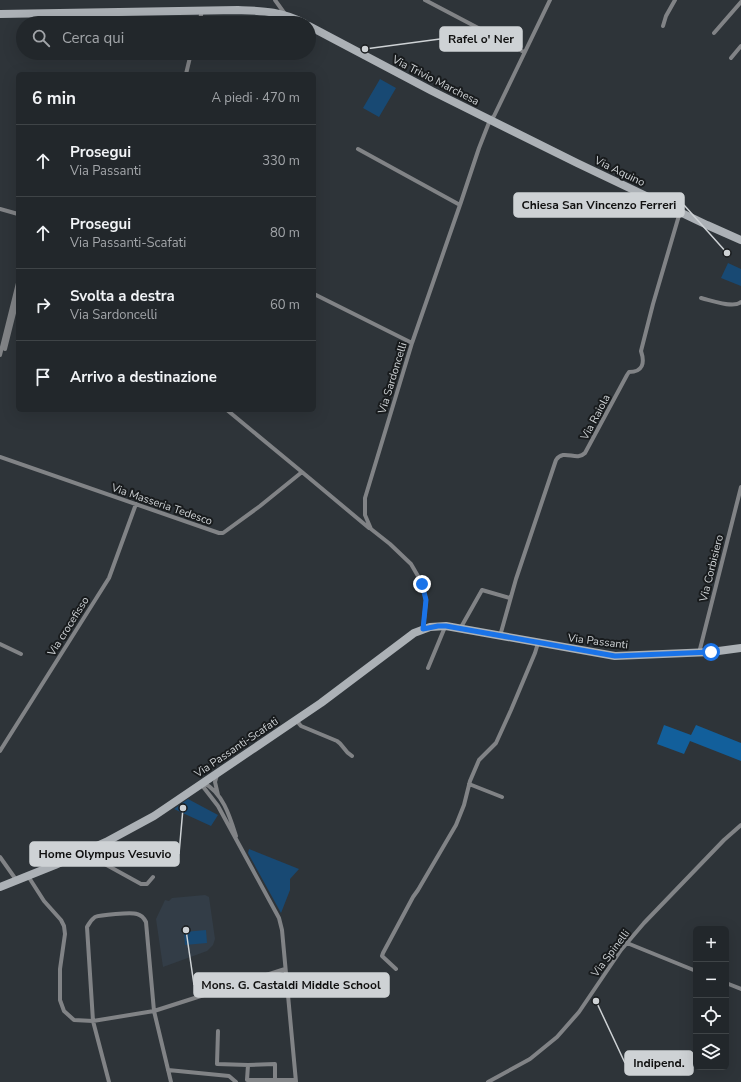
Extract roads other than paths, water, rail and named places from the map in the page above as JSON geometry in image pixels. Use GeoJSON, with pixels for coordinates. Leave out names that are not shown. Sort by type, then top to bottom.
{"type":"FeatureCollection","features":[{"type":"Feature","properties":{"kind":"street"},"geometry":{"type":"LineString","coordinates":[[275,0],[286,15]]}},
{"type":"Feature","properties":{"kind":"street"},"geometry":{"type":"LineString","coordinates":[[425,0],[524,52]]}},
{"type":"Feature","properties":{"kind":"street","name":"Via Sardoncelli"},"geometry":{"type":"LineString","coordinates":[[371,529],[365,515],[366,498],[412,343],[490,120],[494,116],[550,0]]}},
{"type":"Feature","properties":{"kind":"street"},"geometry":{"type":"LineString","coordinates":[[663,26],[666,16],[675,0]]}},
{"type":"Feature","properties":{"kind":"street"},"geometry":{"type":"LineString","coordinates":[[714,33],[741,2]]}},
{"type":"Feature","properties":{"kind":"street"},"geometry":{"type":"LineString","coordinates":[[0,14],[238,10],[270,12],[286,15]]}},
{"type":"Feature","properties":{"kind":"street"},"geometry":{"type":"LineString","coordinates":[[201,16],[202,11]]}},
{"type":"Feature","properties":{"kind":"street","name":"Via Trivio Marchesa"},"geometry":{"type":"LineString","coordinates":[[316,30],[490,120]]}},
{"type":"Feature","properties":{"kind":"street"},"geometry":{"type":"LineString","coordinates":[[731,58],[741,46]]}},
{"type":"Feature","properties":{"kind":"street"},"geometry":{"type":"LineString","coordinates":[[186,72],[189,60]]}},
{"type":"Feature","properties":{"kind":"street","name":"Via Aquino"},"geometry":{"type":"LineString","coordinates":[[490,120],[741,240]]}},
{"type":"Feature","properties":{"kind":"street"},"geometry":{"type":"LineString","coordinates":[[358,149],[460,205]]}},
{"type":"Feature","properties":{"kind":"street"},"geometry":{"type":"LineString","coordinates":[[0,209],[16,213]]}},
{"type":"Feature","properties":{"kind":"street","name":"Via Raiola"},"geometry":{"type":"LineString","coordinates":[[499,637],[510,598],[558,456],[562,454],[579,457],[585,453],[627,375],[629,372],[637,371],[641,368],[643,356],[641,351],[663,268],[680,212]]}},
{"type":"Feature","properties":{"kind":"street"},"geometry":{"type":"LineString","coordinates":[[0,355],[16,291]]}},
{"type":"Feature","properties":{"kind":"street"},"geometry":{"type":"LineString","coordinates":[[316,295],[412,343]]}},
{"type":"Feature","properties":{"kind":"street"},"geometry":{"type":"LineString","coordinates":[[701,298],[727,304],[740,305]]}},
{"type":"Feature","properties":{"kind":"street"},"geometry":{"type":"LineString","coordinates":[[5,349],[16,305]]}},
{"type":"Feature","properties":{"kind":"street"},"geometry":{"type":"LineString","coordinates":[[229,412],[390,544],[411,564],[422,584],[426,600],[423,629]]}},
{"type":"Feature","properties":{"kind":"street","name":"Via Masseria Tedesco"},"geometry":{"type":"LineString","coordinates":[[0,457],[216,532],[223,533],[260,506],[302,472]]}},
{"type":"Feature","properties":{"kind":"street","name":"Via Corbisiero"},"geometry":{"type":"LineString","coordinates":[[699,653],[741,487]]}},
{"type":"Feature","properties":{"kind":"street","name":"Via crocefisso"},"geometry":{"type":"LineString","coordinates":[[0,751],[109,578],[136,504]]}},
{"type":"Feature","properties":{"kind":"street"},"geometry":{"type":"LineString","coordinates":[[460,629],[482,590],[510,598]]}},
{"type":"Feature","properties":{"kind":"street"},"geometry":{"type":"LineString","coordinates":[[428,668],[446,626]]}},
{"type":"Feature","properties":{"kind":"street","name":"Via Passanti-Scafati"},"geometry":{"type":"LineString","coordinates":[[0,887],[83,852],[139,825],[296,720],[342,688],[405,640],[423,629],[446,626],[477,632]]}},
{"type":"Feature","properties":{"kind":"street","name":"Via Passanti"},"geometry":{"type":"LineString","coordinates":[[477,632],[615,656],[699,653],[741,648]]}},
{"type":"Feature","properties":{"kind":"street"},"geometry":{"type":"LineString","coordinates":[[396,969],[382,956],[383,952],[413,897],[456,825],[464,805],[469,784],[479,760],[496,743],[538,643]]}},
{"type":"Feature","properties":{"kind":"street"},"geometry":{"type":"LineString","coordinates":[[0,644],[21,654]]}},
{"type":"Feature","properties":{"kind":"street"},"geometry":{"type":"LineString","coordinates":[[296,720],[301,726],[342,744],[346,753],[352,756]]}},
{"type":"Feature","properties":{"kind":"street"},"geometry":{"type":"LineString","coordinates":[[218,796],[215,782],[219,772]]}},
{"type":"Feature","properties":{"kind":"street"},"geometry":{"type":"LineString","coordinates":[[202,783],[208,784],[227,808],[238,842]]}},
{"type":"Feature","properties":{"kind":"street"},"geometry":{"type":"LineString","coordinates":[[202,783],[218,806],[226,823],[238,842],[279,918],[282,930],[284,969],[296,1081],[247,1080],[248,1065]]}},
{"type":"Feature","properties":{"kind":"street"},"geometry":{"type":"LineString","coordinates":[[469,784],[502,797]]}},
{"type":"Feature","properties":{"kind":"street","name":"Via Spinelli"},"geometry":{"type":"LineString","coordinates":[[488,1082],[530,1059],[557,1037],[579,1012],[627,943],[724,840],[741,825]]}},
{"type":"Feature","properties":{"kind":"street"},"geometry":{"type":"LineString","coordinates":[[83,852],[141,884],[147,884],[154,877]]}},
{"type":"Feature","properties":{"kind":"street"},"geometry":{"type":"LineString","coordinates":[[0,857],[17,881]]}},
{"type":"Feature","properties":{"kind":"street"},"geometry":{"type":"LineString","coordinates":[[28,876],[44,901],[61,920],[64,926],[65,934],[60,969],[60,1000],[64,1011],[74,1020],[93,1021],[154,1012],[284,969]]}},
{"type":"Feature","properties":{"kind":"street"},"geometry":{"type":"LineString","coordinates":[[109,1082],[93,1021],[87,931],[90,922],[98,916],[134,913],[139,914],[145,920],[154,1012],[171,1082]]}},
{"type":"Feature","properties":{"kind":"street"},"geometry":{"type":"LineString","coordinates":[[627,943],[693,970]]}},
{"type":"Feature","properties":{"kind":"street"},"geometry":{"type":"LineString","coordinates":[[729,984],[741,989]]}},
{"type":"Feature","properties":{"kind":"street"},"geometry":{"type":"LineString","coordinates":[[218,1031],[217,1064],[275,1064],[275,1080]]}},
{"type":"Feature","properties":{"kind":"street"},"geometry":{"type":"LineString","coordinates":[[168,1070],[228,1076],[236,1082]]}},
{"type":"Feature","properties":{"kind":"place","name":"Rafel o' Ner"},"geometry":{"type":"Point","coordinates":[365,49]}},
{"type":"Feature","properties":{"kind":"place","name":"Chiesa San Vincenzo Ferreri"},"geometry":{"type":"Point","coordinates":[727,253]}},
{"type":"Feature","properties":{"kind":"place","name":"Home Olympus Vesuvio"},"geometry":{"type":"Point","coordinates":[183,808]}},
{"type":"Feature","properties":{"kind":"place","name":"Mons. G. Castaldi Middle School"},"geometry":{"type":"Point","coordinates":[186,930]}},
{"type":"Feature","properties":{"kind":"place","name":"Indipend."},"geometry":{"type":"Point","coordinates":[596,1001]}}]}
